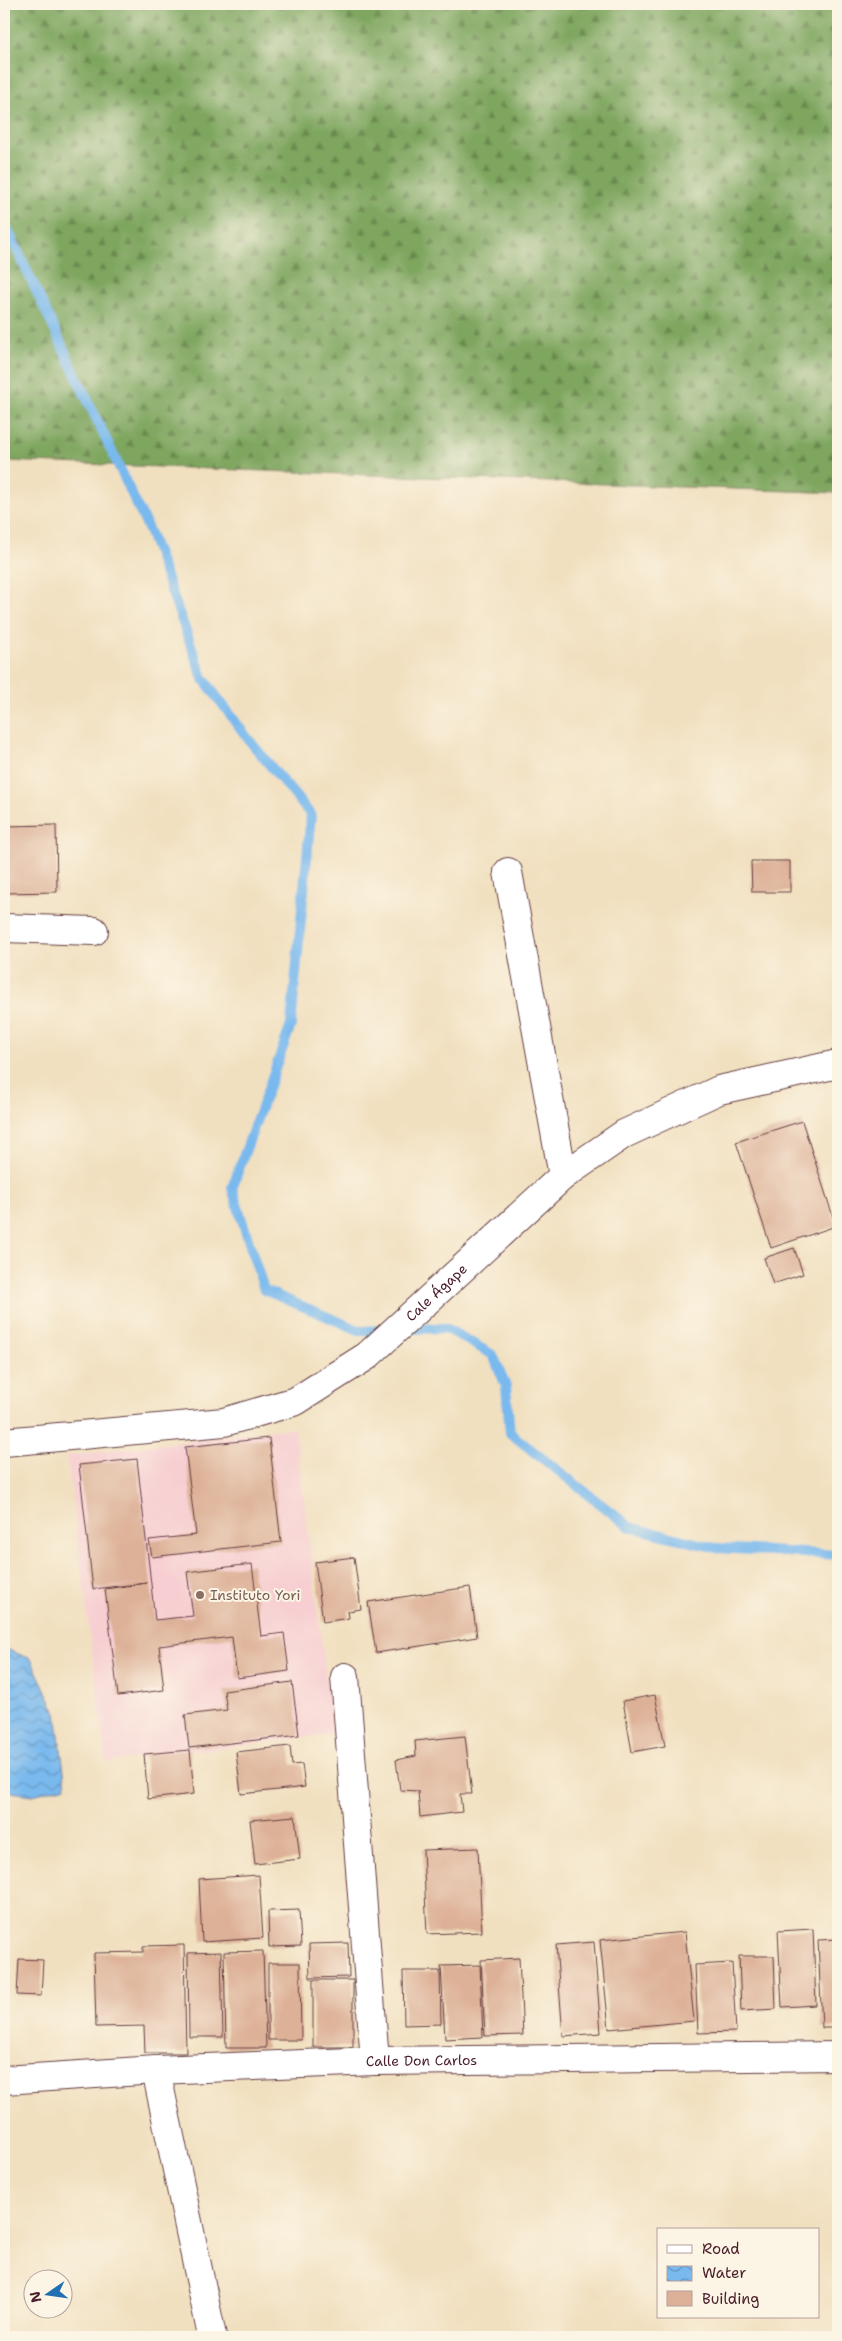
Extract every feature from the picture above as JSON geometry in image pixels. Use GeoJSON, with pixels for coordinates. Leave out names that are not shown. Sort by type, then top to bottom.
{"type":"FeatureCollection","features":[{"type":"Feature","properties":{"kind":"street"},"geometry":{"type":"LineString","coordinates":[[508,872],[563,1176]]}},
{"type":"Feature","properties":{"kind":"street"},"geometry":{"type":"LineString","coordinates":[[4,928],[94,931]]}},
{"type":"Feature","properties":{"kind":"street","name":"Cale Ágape"},"geometry":{"type":"LineString","coordinates":[[4,1442],[224,1422],[296,1401],[367,1356],[563,1176],[624,1134],[719,1090],[838,1064]]}},
{"type":"Feature","properties":{"kind":"street"},"geometry":{"type":"LineString","coordinates":[[345,1677],[375,2061]]}},
{"type":"Feature","properties":{"kind":"street","name":"Calle Don Carlos"},"geometry":{"type":"LineString","coordinates":[[4,2080],[156,2070],[375,2061],[838,2056]]}},
{"type":"Feature","properties":{"kind":"street"},"geometry":{"type":"LineString","coordinates":[[156,2070],[212,2336]]}},
{"type":"Feature","properties":{"kind":"shaded area","name":"Instituto Yori"},"geometry":{"type":"Polygon","coordinates":[[[295,1428],[333,1734],[106,1762],[67,1456],[295,1428]]]}},
{"type":"Feature","properties":{"kind":"green space"},"geometry":{"type":"Polygon","coordinates":[[[4,4],[838,4],[838,493],[4,461],[4,4]]]}},
{"type":"Feature","properties":{"kind":"water"},"geometry":{"type":"Polygon","coordinates":[[[4,1648],[31,1659],[56,1713],[66,1786],[33,1795],[4,1791],[4,1648]]]}},
{"type":"Feature","properties":{"kind":"building"},"geometry":{"type":"Polygon","coordinates":[[[56,825],[57,892],[4,893],[4,826],[56,825]]]}},
{"type":"Feature","properties":{"kind":"building"},"geometry":{"type":"Polygon","coordinates":[[[751,861],[790,861],[790,892],[752,892],[751,861]]]}},
{"type":"Feature","properties":{"kind":"building"},"geometry":{"type":"Polygon","coordinates":[[[802,1121],[836,1226],[771,1248],[736,1142],[802,1121]]]}},
{"type":"Feature","properties":{"kind":"building"},"geometry":{"type":"Polygon","coordinates":[[[794,1248],[803,1274],[773,1284],[764,1258],[794,1248]]]}},
{"type":"Feature","properties":{"kind":"building"},"geometry":{"type":"Polygon","coordinates":[[[269,1438],[281,1542],[152,1557],[149,1540],[196,1535],[185,1447],[269,1438]]]}},
{"type":"Feature","properties":{"kind":"building"},"geometry":{"type":"Polygon","coordinates":[[[137,1459],[155,1620],[193,1616],[187,1572],[252,1564],[261,1636],[284,1633],[289,1671],[237,1678],[232,1637],[159,1646],[164,1690],[118,1696],[105,1589],[147,1583],[93,1589],[79,1465],[137,1459]]]}},
{"type":"Feature","properties":{"kind":"building"},"geometry":{"type":"Polygon","coordinates":[[[354,1557],[361,1609],[348,1611],[349,1618],[323,1622],[315,1562],[354,1557]]]}},
{"type":"Feature","properties":{"kind":"building"},"geometry":{"type":"Polygon","coordinates":[[[470,1587],[477,1637],[376,1653],[368,1602],[470,1587]]]}},
{"type":"Feature","properties":{"kind":"building"},"geometry":{"type":"Polygon","coordinates":[[[292,1682],[299,1735],[189,1748],[185,1715],[227,1710],[224,1691],[292,1682]]]}},
{"type":"Feature","properties":{"kind":"building"},"geometry":{"type":"Polygon","coordinates":[[[655,1695],[665,1746],[632,1752],[623,1701],[655,1695]]]}},
{"type":"Feature","properties":{"kind":"building"},"geometry":{"type":"Polygon","coordinates":[[[465,1736],[472,1794],[460,1794],[462,1812],[420,1817],[418,1791],[400,1790],[396,1760],[416,1756],[415,1741],[465,1736]]]}},
{"type":"Feature","properties":{"kind":"building"},"geometry":{"type":"Polygon","coordinates":[[[290,1746],[292,1765],[302,1764],[305,1787],[241,1794],[236,1752],[290,1746]]]}},
{"type":"Feature","properties":{"kind":"building"},"geometry":{"type":"Polygon","coordinates":[[[190,1750],[194,1794],[148,1799],[144,1754],[190,1750]]]}},
{"type":"Feature","properties":{"kind":"building"},"geometry":{"type":"Polygon","coordinates":[[[295,1816],[300,1859],[255,1864],[250,1820],[295,1816]]]}},
{"type":"Feature","properties":{"kind":"building"},"geometry":{"type":"Polygon","coordinates":[[[478,1848],[482,1932],[427,1934],[423,1850],[478,1848]]]}},
{"type":"Feature","properties":{"kind":"building"},"geometry":{"type":"Polygon","coordinates":[[[259,1875],[263,1938],[202,1942],[199,1879],[259,1875]]]}},
{"type":"Feature","properties":{"kind":"building"},"geometry":{"type":"Polygon","coordinates":[[[299,1910],[301,1946],[269,1947],[268,1911],[299,1910]]]}},
{"type":"Feature","properties":{"kind":"building"},"geometry":{"type":"Polygon","coordinates":[[[813,1929],[816,2005],[782,2007],[778,1931],[813,1929]]]}},
{"type":"Feature","properties":{"kind":"building"},"geometry":{"type":"Polygon","coordinates":[[[685,1932],[694,2021],[609,2029],[600,1940],[685,1932]]]}},
{"type":"Feature","properties":{"kind":"building"},"geometry":{"type":"Polygon","coordinates":[[[838,1939],[838,2028],[822,2028],[818,1940],[838,1939]]]}},
{"type":"Feature","properties":{"kind":"building"},"geometry":{"type":"Polygon","coordinates":[[[594,1942],[601,2033],[563,2036],[556,1945],[594,1942]]]}},
{"type":"Feature","properties":{"kind":"building"},"geometry":{"type":"Polygon","coordinates":[[[348,1943],[349,1977],[310,1978],[309,1944],[348,1943]]]}},
{"type":"Feature","properties":{"kind":"building"},"geometry":{"type":"Polygon","coordinates":[[[184,1945],[186,2053],[145,2053],[144,2026],[96,2027],[94,1953],[143,1952],[143,1946],[184,1945]]]}},
{"type":"Feature","properties":{"kind":"building"},"geometry":{"type":"Polygon","coordinates":[[[263,1951],[266,2048],[226,2048],[224,1952],[263,1951]]]}},
{"type":"Feature","properties":{"kind":"building"},"geometry":{"type":"Polygon","coordinates":[[[221,1952],[223,2037],[189,2037],[188,1953],[221,1952]]]}},
{"type":"Feature","properties":{"kind":"building"},"geometry":{"type":"Polygon","coordinates":[[[739,1956],[774,1956],[776,2009],[741,2011],[739,1956]]]}},
{"type":"Feature","properties":{"kind":"building"},"geometry":{"type":"Polygon","coordinates":[[[519,1958],[523,2035],[485,2036],[481,1960],[519,1958]]]}},
{"type":"Feature","properties":{"kind":"building"},"geometry":{"type":"Polygon","coordinates":[[[19,1959],[43,1960],[41,1996],[17,1995],[19,1959]]]}},
{"type":"Feature","properties":{"kind":"building"},"geometry":{"type":"Polygon","coordinates":[[[268,1963],[300,1963],[301,2040],[268,2040],[268,1963]]]}},
{"type":"Feature","properties":{"kind":"building"},"geometry":{"type":"Polygon","coordinates":[[[732,1963],[736,2032],[698,2033],[695,1965],[732,1963]]]}},
{"type":"Feature","properties":{"kind":"building"},"geometry":{"type":"Polygon","coordinates":[[[480,1965],[483,2037],[445,2039],[441,1966],[480,1965]]]}},
{"type":"Feature","properties":{"kind":"building"},"geometry":{"type":"Polygon","coordinates":[[[403,1971],[440,1971],[441,2024],[404,2025],[403,1971]]]}},
{"type":"Feature","properties":{"kind":"building"},"geometry":{"type":"Polygon","coordinates":[[[313,1980],[353,1980],[353,2047],[313,2047],[313,1980]]]}},
{"type":"Feature","properties":{"kind":"waterway"},"geometry":{"type":"LineString","coordinates":[[4,222],[150,533],[203,678],[249,740],[311,815],[291,1025],[232,1188],[264,1290],[361,1331],[386,1330]]}},
{"type":"Feature","properties":{"kind":"waterway"},"geometry":{"type":"LineString","coordinates":[[403,1329],[446,1328],[493,1355],[506,1386],[510,1433],[630,1527],[716,1548],[838,1555]]}},
{"type":"Feature","properties":{"kind":"place","name":"Instituto Yori"},"geometry":{"type":"Point","coordinates":[200,1595]}}]}
